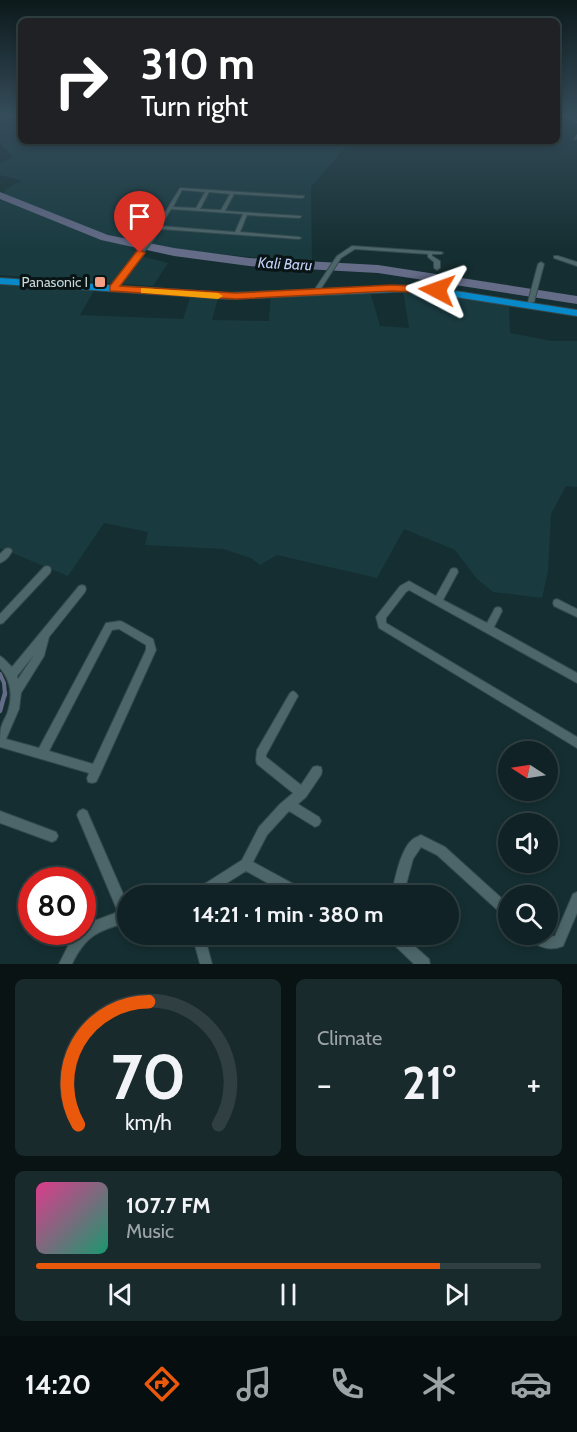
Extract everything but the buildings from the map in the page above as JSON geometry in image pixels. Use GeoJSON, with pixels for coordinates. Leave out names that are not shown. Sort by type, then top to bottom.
{"type":"FeatureCollection","features":[{"type":"Feature","properties":{"kind":"highway"},"geometry":{"type":"LineString","coordinates":[[0,279],[247,296],[375,285],[425,285],[532,299],[577,312]]}},
{"type":"Feature","properties":{"kind":"highway"},"geometry":{"type":"LineString","coordinates":[[316,290],[425,289],[577,312]]}},
{"type":"Feature","properties":{"kind":"street"},"geometry":{"type":"LineString","coordinates":[[114,287],[152,238],[181,189],[302,196]]}},
{"type":"Feature","properties":{"kind":"street"},"geometry":{"type":"LineString","coordinates":[[197,210],[208,191]]}},
{"type":"Feature","properties":{"kind":"street"},"geometry":{"type":"LineString","coordinates":[[223,211],[233,192]]}},
{"type":"Feature","properties":{"kind":"street"},"geometry":{"type":"LineString","coordinates":[[170,208],[299,217]]}},
{"type":"Feature","properties":{"kind":"street"},"geometry":{"type":"LineString","coordinates":[[237,233],[246,213]]}},
{"type":"Feature","properties":{"kind":"street"},"geometry":{"type":"LineString","coordinates":[[158,227],[299,238]]}},
{"type":"Feature","properties":{"kind":"street"},"geometry":{"type":"LineString","coordinates":[[316,290],[346,250],[360,246],[430,254],[441,253]]}},
{"type":"Feature","properties":{"kind":"street"},"geometry":{"type":"LineString","coordinates":[[430,254],[430,257],[437,261],[437,267]]}},
{"type":"Feature","properties":{"kind":"street"},"geometry":{"type":"LineString","coordinates":[[556,258],[577,264]]}},
{"type":"Feature","properties":{"kind":"street"},"geometry":{"type":"LineString","coordinates":[[532,299],[541,264]]}},
{"type":"Feature","properties":{"kind":"street"},"geometry":{"type":"LineString","coordinates":[[0,559],[8,551]]}},
{"type":"Feature","properties":{"kind":"street"},"geometry":{"type":"LineString","coordinates":[[0,620],[47,570]]}},
{"type":"Feature","properties":{"kind":"street"},"geometry":{"type":"LineString","coordinates":[[438,601],[454,572]]}},
{"type":"Feature","properties":{"kind":"street"},"geometry":{"type":"LineString","coordinates":[[577,678],[406,585],[381,617],[381,625],[577,743]]}},
{"type":"Feature","properties":{"kind":"street"},"geometry":{"type":"LineString","coordinates":[[12,675],[82,588]]}},
{"type":"Feature","properties":{"kind":"street"},"geometry":{"type":"LineString","coordinates":[[557,603],[577,613]]}},
{"type":"Feature","properties":{"kind":"street"},"geometry":{"type":"LineString","coordinates":[[489,629],[498,611]]}},
{"type":"Feature","properties":{"kind":"street"},"geometry":{"type":"LineString","coordinates":[[42,754],[109,626],[116,624],[152,645],[94,774],[0,741],[13,712],[17,690],[41,653],[44,637]]}},
{"type":"Feature","properties":{"kind":"street"},"geometry":{"type":"LineString","coordinates":[[0,661],[12,675],[17,690]]}},
{"type":"Feature","properties":{"kind":"street"},"geometry":{"type":"LineString","coordinates":[[292,696],[261,754],[261,760],[302,793]]}},
{"type":"Feature","properties":{"kind":"street"},"geometry":{"type":"LineString","coordinates":[[213,885],[246,864],[263,831],[302,793],[317,771]]}},
{"type":"Feature","properties":{"kind":"street"},"geometry":{"type":"LineString","coordinates":[[289,805],[315,821]]}},
{"type":"Feature","properties":{"kind":"street"},"geometry":{"type":"LineString","coordinates":[[83,815],[117,892]]}},
{"type":"Feature","properties":{"kind":"street"},"geometry":{"type":"LineString","coordinates":[[0,817],[52,836]]}},
{"type":"Feature","properties":{"kind":"street"},"geometry":{"type":"LineString","coordinates":[[400,885],[410,850],[421,841],[441,851],[498,903]]}},
{"type":"Feature","properties":{"kind":"street"},"geometry":{"type":"LineString","coordinates":[[246,864],[286,885]]}},
{"type":"Feature","properties":{"kind":"street"},"geometry":{"type":"LineString","coordinates":[[558,942],[577,898]]}},
{"type":"Feature","properties":{"kind":"street"},"geometry":{"type":"LineString","coordinates":[[96,927],[117,919]]}},
{"type":"Feature","properties":{"kind":"street"},"geometry":{"type":"LineString","coordinates":[[65,964],[74,945]]}},
{"type":"Feature","properties":{"kind":"street"},"geometry":{"type":"LineString","coordinates":[[201,945],[206,964]]}},
{"type":"Feature","properties":{"kind":"street"},"geometry":{"type":"LineString","coordinates":[[403,945],[424,964]]}},
{"type":"Feature","properties":{"kind":"shaded area"},"geometry":{"type":"Polygon","coordinates":[[[7,160],[334,160],[311,187],[312,263],[148,247],[141,256],[168,263],[153,286],[0,275],[0,198],[7,188],[22,181],[0,175],[0,163],[7,160]]]}},
{"type":"Feature","properties":{"kind":"shaded area"},"geometry":{"type":"Polygon","coordinates":[[[0,284],[95,289],[80,315],[183,319],[191,295],[219,295],[212,320],[269,321],[271,295],[369,288],[380,326],[409,328],[403,290],[438,292],[509,306],[510,333],[552,341],[577,341],[577,487],[566,486],[551,514],[548,571],[542,598],[493,592],[477,579],[455,550],[404,529],[377,578],[277,555],[260,565],[251,558],[223,549],[145,545],[148,532],[104,523],[68,576],[0,548],[0,284]]]}},
{"type":"Feature","properties":{"kind":"waterway","name":"Kali Baru"},"geometry":{"type":"LineString","coordinates":[[0,195],[105,238],[174,252],[249,262],[378,269],[577,300]]}},
{"type":"Feature","properties":{"kind":"waterway"},"geometry":{"type":"LineString","coordinates":[[0,674],[5,693]]}},
{"type":"Feature","properties":{"kind":"waterway"},"geometry":{"type":"LineString","coordinates":[[0,711],[5,693]]}},
{"type":"Feature","properties":{"kind":"slow traffic"},"geometry":{"type":"LineString","coordinates":[[144,291],[218,296]]}},
{"type":"Feature","properties":{"kind":"place","name":"Panasonic I"},"geometry":{"type":"Point","coordinates":[100,282]}},
{"type":"Feature","properties":{"kind":"route"},"geometry":{"type":"LineString","coordinates":[[140,253],[113,288],[219,296],[392,288],[437,290]]}}]}
